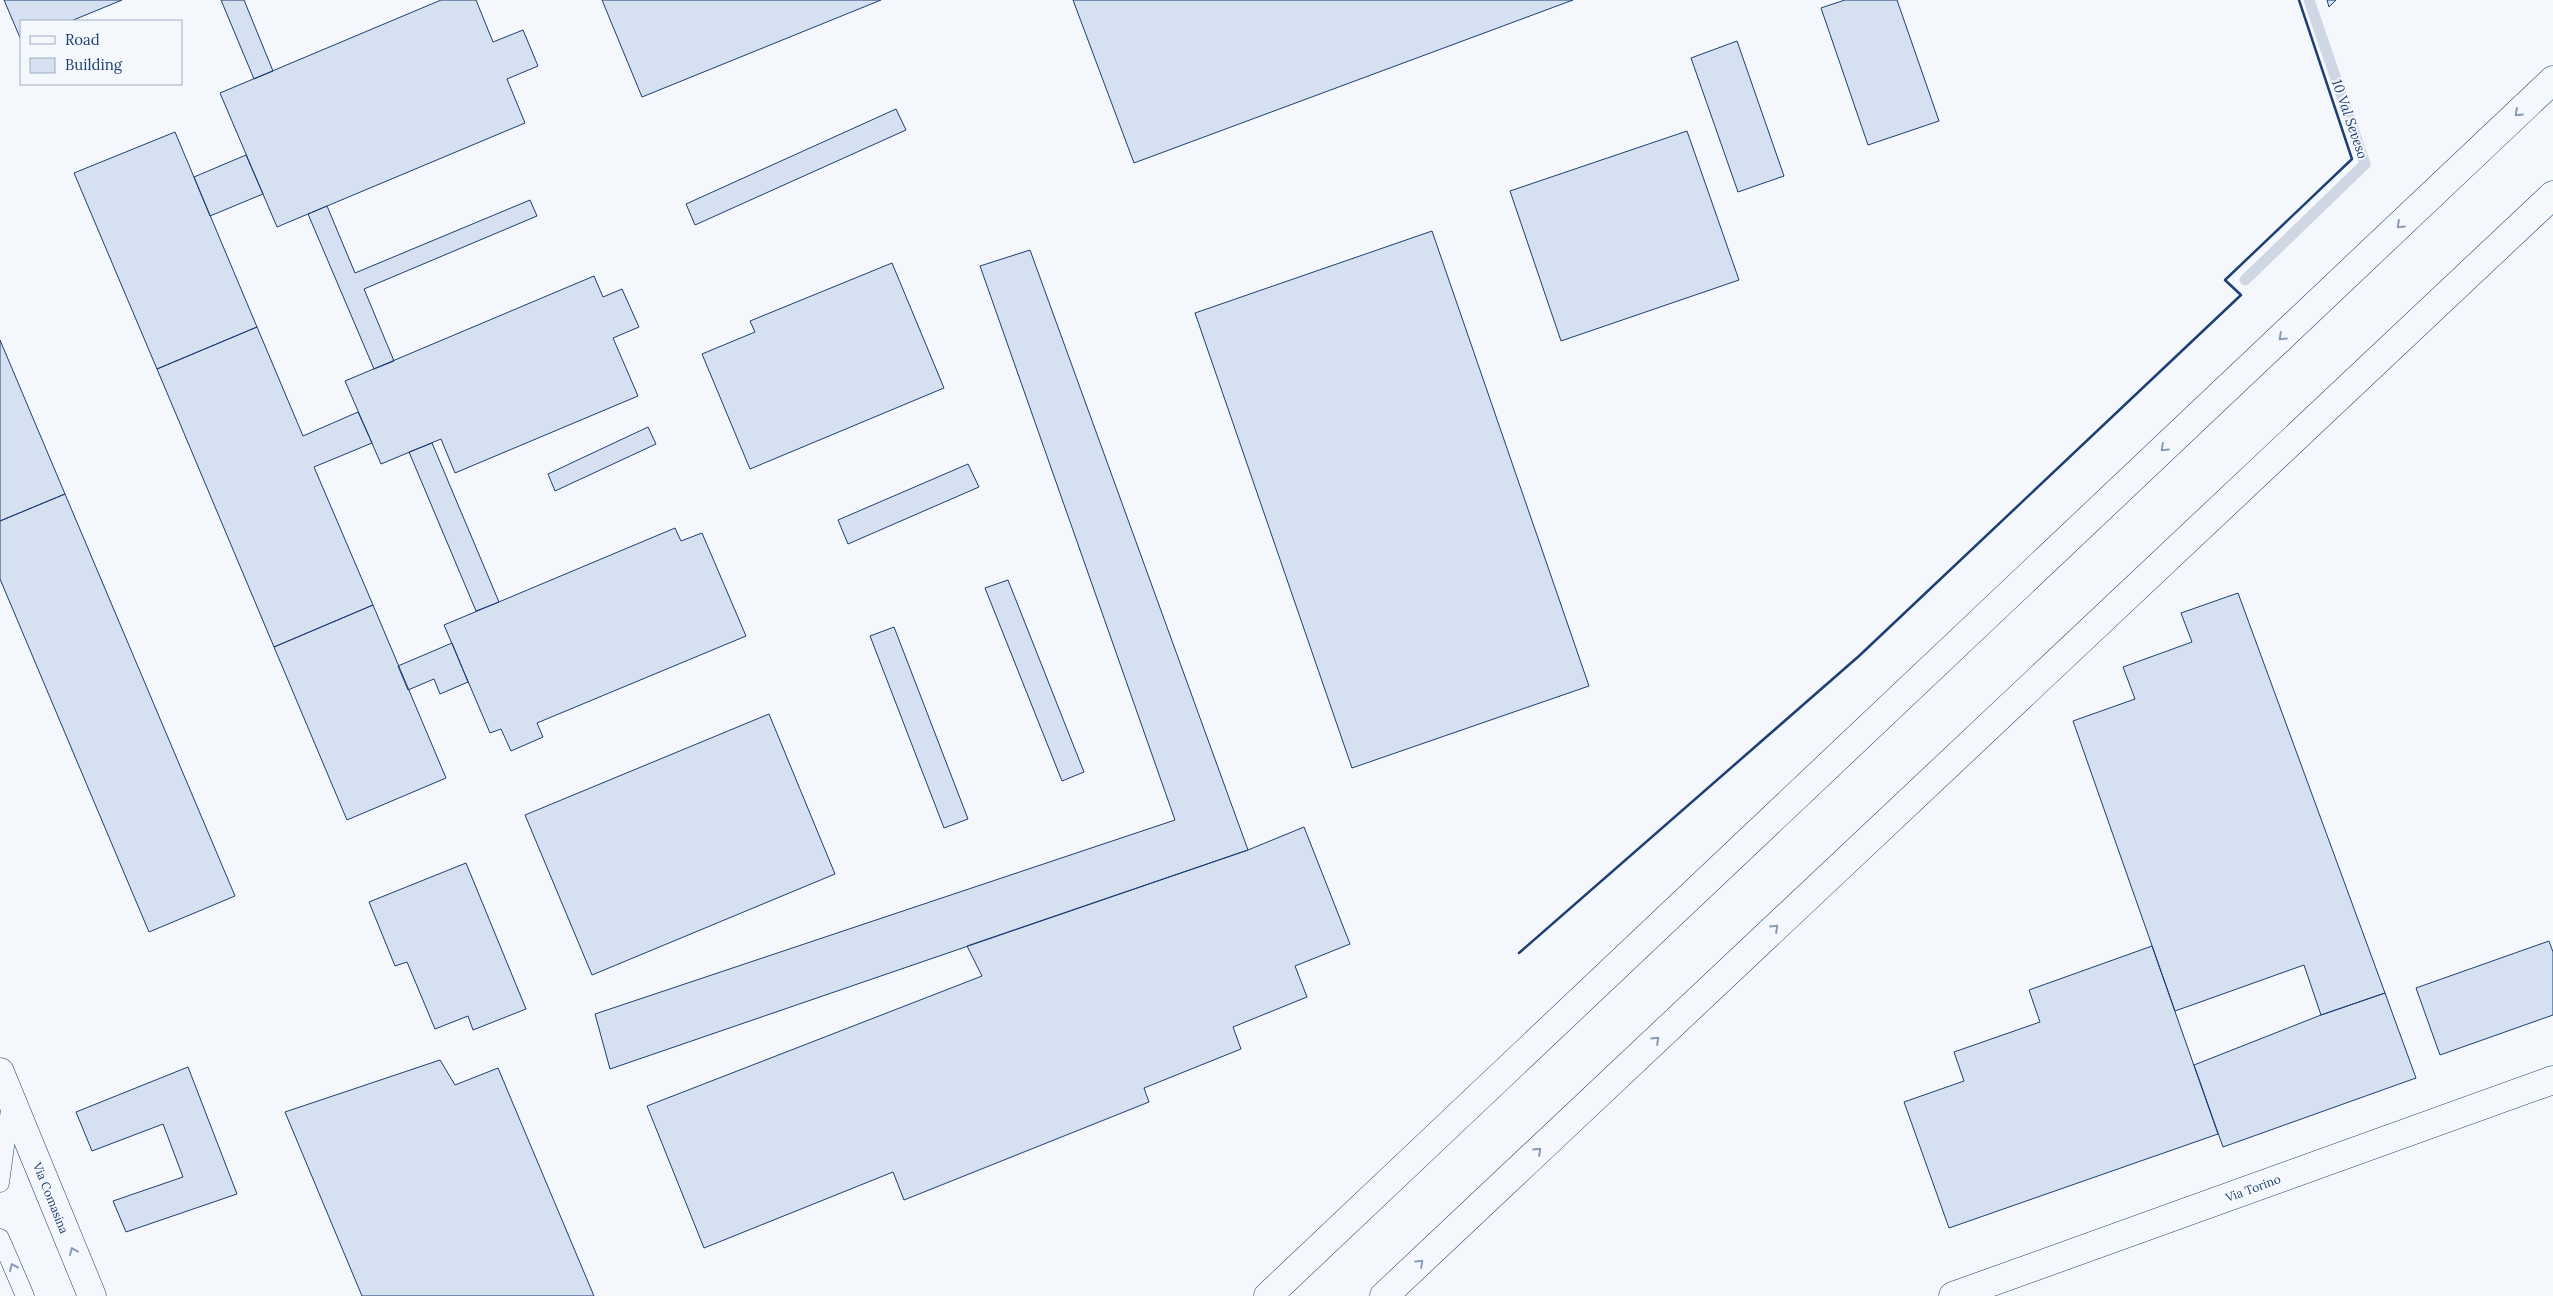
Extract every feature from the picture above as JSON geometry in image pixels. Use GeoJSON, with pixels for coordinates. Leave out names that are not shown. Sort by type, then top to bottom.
{"type":"FeatureCollection","features":[{"type":"Feature","properties":{"kind":"main road"},"geometry":{"type":"LineString","coordinates":[[1268,1296],[2553,80]]}},
{"type":"Feature","properties":{"kind":"main road"},"geometry":{"type":"LineString","coordinates":[[1384,1296],[2553,196]]}},
{"type":"Feature","properties":{"kind":"main road","name":"Via Comasina"},"geometry":{"type":"LineString","coordinates":[[0,1072],[92,1296]]}},
{"type":"Feature","properties":{"kind":"main road","name":"Via Torino"},"geometry":{"type":"LineString","coordinates":[[1953,1296],[2553,1080]]}},
{"type":"Feature","properties":{"kind":"lane"},"geometry":{"type":"LineString","coordinates":[[0,1183],[12,1100]]}},
{"type":"Feature","properties":{"kind":"lane"},"geometry":{"type":"LineString","coordinates":[[0,1238],[25,1296]]}},
{"type":"Feature","properties":{"kind":"building"},"geometry":{"type":"Polygon","coordinates":[[[4,0],[122,0],[73,20],[20,20],[20,38],[4,0]]]}},
{"type":"Feature","properties":{"kind":"building"},"geometry":{"type":"Polygon","coordinates":[[[221,0],[244,0],[273,71],[254,79],[221,0]]]}},
{"type":"Feature","properties":{"kind":"building"},"geometry":{"type":"Polygon","coordinates":[[[441,0],[476,0],[493,42],[523,30],[538,66],[507,79],[525,123],[277,227],[220,93],[441,0]]]}},
{"type":"Feature","properties":{"kind":"building"},"geometry":{"type":"Polygon","coordinates":[[[602,0],[881,0],[642,97],[602,0]]]}},
{"type":"Feature","properties":{"kind":"building"},"geometry":{"type":"Polygon","coordinates":[[[1073,0],[1573,0],[1134,163],[1073,0]]]}},
{"type":"Feature","properties":{"kind":"building"},"geometry":{"type":"Polygon","coordinates":[[[1845,0],[1897,0],[1939,121],[1868,145],[1821,8],[1845,0]]]}},
{"type":"Feature","properties":{"kind":"building"},"geometry":{"type":"Polygon","coordinates":[[[2327,0],[2336,0],[2329,7],[2327,0]]]}},
{"type":"Feature","properties":{"kind":"building"},"geometry":{"type":"Polygon","coordinates":[[[1737,41],[1784,176],[1738,192],[1691,58],[1737,41]]]}},
{"type":"Feature","properties":{"kind":"building"},"geometry":{"type":"Polygon","coordinates":[[[896,109],[906,130],[695,225],[686,204],[896,109]]]}},
{"type":"Feature","properties":{"kind":"building"},"geometry":{"type":"Polygon","coordinates":[[[1687,131],[1739,280],[1561,341],[1510,191],[1687,131]]]}},
{"type":"Feature","properties":{"kind":"building"},"geometry":{"type":"Polygon","coordinates":[[[175,132],[257,327],[157,369],[74,173],[175,132]]]}},
{"type":"Feature","properties":{"kind":"building"},"geometry":{"type":"Polygon","coordinates":[[[246,155],[263,194],[210,216],[194,177],[246,155]]]}},
{"type":"Feature","properties":{"kind":"building"},"geometry":{"type":"Polygon","coordinates":[[[530,200],[537,216],[364,289],[394,361],[374,369],[308,214],[327,206],[355,273],[530,200]]]}},
{"type":"Feature","properties":{"kind":"building"},"geometry":{"type":"Polygon","coordinates":[[[1432,231],[1589,686],[1352,768],[1195,313],[1432,231]]]}},
{"type":"Feature","properties":{"kind":"building"},"geometry":{"type":"Polygon","coordinates":[[[1030,250],[1248,850],[610,1069],[595,1014],[1175,820],[980,266],[1030,250]]]}},
{"type":"Feature","properties":{"kind":"building"},"geometry":{"type":"Polygon","coordinates":[[[892,263],[944,388],[750,469],[702,354],[755,332],[750,321],[892,263]]]}},
{"type":"Feature","properties":{"kind":"building"},"geometry":{"type":"Polygon","coordinates":[[[594,276],[603,297],[622,289],[639,327],[613,338],[638,396],[455,473],[441,439],[381,464],[345,381],[594,276]]]}},
{"type":"Feature","properties":{"kind":"building"},"geometry":{"type":"Polygon","coordinates":[[[257,327],[303,436],[358,412],[372,443],[314,467],[373,605],[274,647],[157,369],[257,327]]]}},
{"type":"Feature","properties":{"kind":"building"},"geometry":{"type":"Polygon","coordinates":[[[0,340],[65,494],[0,521],[0,340]]]}},
{"type":"Feature","properties":{"kind":"building"},"geometry":{"type":"Polygon","coordinates":[[[648,427],[656,444],[555,491],[548,474],[648,427]]]}},
{"type":"Feature","properties":{"kind":"building"},"geometry":{"type":"Polygon","coordinates":[[[432,443],[499,602],[476,611],[409,452],[432,443]]]}},
{"type":"Feature","properties":{"kind":"building"},"geometry":{"type":"Polygon","coordinates":[[[968,464],[979,487],[848,544],[838,520],[968,464]]]}},
{"type":"Feature","properties":{"kind":"building"},"geometry":{"type":"Polygon","coordinates":[[[65,494],[235,896],[149,932],[0,579],[0,521],[65,494]]]}},
{"type":"Feature","properties":{"kind":"building"},"geometry":{"type":"Polygon","coordinates":[[[675,528],[681,541],[702,533],[746,636],[537,723],[543,737],[511,751],[501,729],[490,733],[444,625],[675,528]]]}},
{"type":"Feature","properties":{"kind":"building"},"geometry":{"type":"Polygon","coordinates":[[[1008,580],[1084,772],[1062,781],[985,588],[1008,580]]]}},
{"type":"Feature","properties":{"kind":"building"},"geometry":{"type":"Polygon","coordinates":[[[2238,593],[2385,993],[2321,1015],[2304,965],[2175,1011],[2073,721],[2135,699],[2123,667],[2192,642],[2181,613],[2238,593]]]}},
{"type":"Feature","properties":{"kind":"building"},"geometry":{"type":"Polygon","coordinates":[[[373,605],[446,778],[347,820],[274,647],[373,605]]]}},
{"type":"Feature","properties":{"kind":"building"},"geometry":{"type":"Polygon","coordinates":[[[894,627],[968,819],[944,828],[870,636],[894,627]]]}},
{"type":"Feature","properties":{"kind":"building"},"geometry":{"type":"Polygon","coordinates":[[[452,643],[468,682],[440,694],[434,679],[408,690],[398,666],[452,643]]]}},
{"type":"Feature","properties":{"kind":"building"},"geometry":{"type":"Polygon","coordinates":[[[769,714],[835,874],[592,975],[525,815],[769,714]]]}},
{"type":"Feature","properties":{"kind":"building"},"geometry":{"type":"Polygon","coordinates":[[[1304,827],[1350,944],[1295,966],[1307,997],[1233,1027],[1241,1049],[1144,1088],[1149,1102],[904,1200],[893,1172],[704,1248],[647,1106],[982,976],[967,946],[1248,850],[1304,827]]]}},
{"type":"Feature","properties":{"kind":"building"},"geometry":{"type":"Polygon","coordinates":[[[466,863],[526,1009],[473,1030],[468,1016],[435,1029],[407,962],[395,966],[369,902],[466,863]]]}},
{"type":"Feature","properties":{"kind":"building"},"geometry":{"type":"Polygon","coordinates":[[[2549,941],[2553,952],[2553,1015],[2440,1055],[2416,988],[2549,941]]]}},
{"type":"Feature","properties":{"kind":"building"},"geometry":{"type":"Polygon","coordinates":[[[2152,946],[2218,1134],[1949,1228],[1904,1102],[1964,1081],[1954,1052],[2040,1022],[2029,990],[2152,946]]]}},
{"type":"Feature","properties":{"kind":"building"},"geometry":{"type":"Polygon","coordinates":[[[2385,993],[2416,1078],[2223,1147],[2194,1065],[2321,1015],[2385,993]]]}},
{"type":"Feature","properties":{"kind":"building"},"geometry":{"type":"Polygon","coordinates":[[[440,1060],[455,1085],[498,1068],[594,1296],[362,1296],[285,1112],[440,1060]]]}},
{"type":"Feature","properties":{"kind":"building"},"geometry":{"type":"Polygon","coordinates":[[[188,1067],[237,1194],[126,1232],[113,1201],[183,1177],[163,1124],[92,1151],[76,1112],[188,1067]]]}},
{"type":"Feature","properties":{"kind":"waterway","name":"10 Val Seveso"},"geometry":{"type":"LineString","coordinates":[[2245,280],[2365,164],[2309,0]]}},
{"type":"Feature","properties":{"kind":"wall"},"geometry":{"type":"LineString","coordinates":[[1519,953],[1859,656],[2241,295],[2225,280],[2352,159],[2299,0]]}}]}
